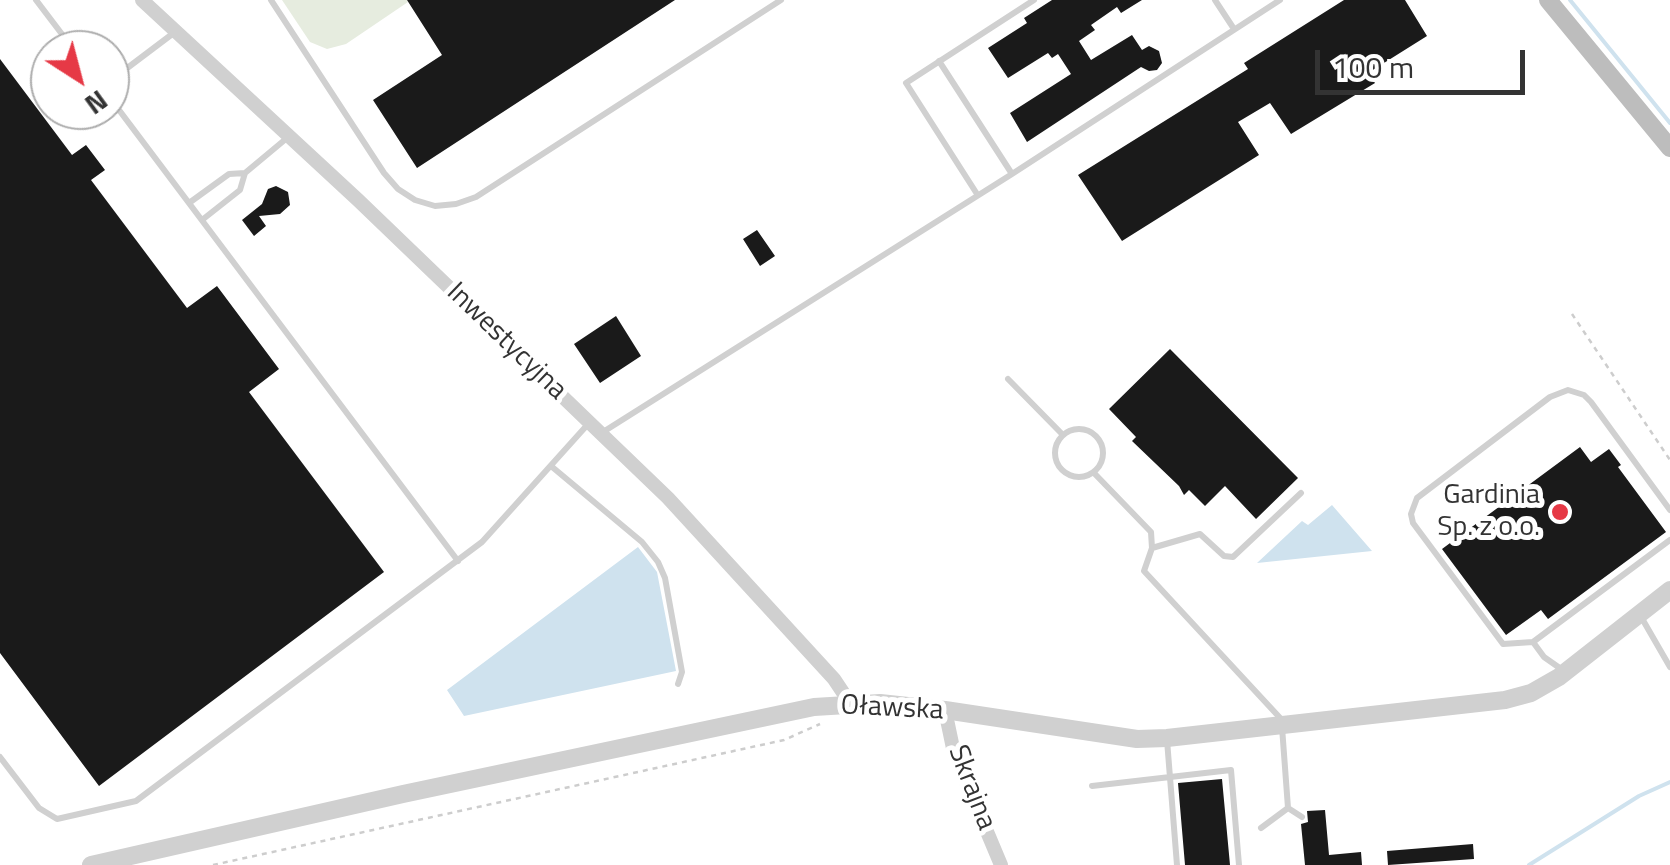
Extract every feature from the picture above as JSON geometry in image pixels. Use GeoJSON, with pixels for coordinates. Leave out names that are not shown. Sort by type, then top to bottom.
{"type":"FeatureCollection","features":[{"type":"Feature","properties":{"kind":"main road"},"geometry":{"type":"LineString","coordinates":[[1548,0],[1670,148]]}},
{"type":"Feature","properties":{"kind":"street","name":"Inwestycyjna"},"geometry":{"type":"LineString","coordinates":[[142,0],[668,498],[834,679],[850,703]]}},
{"type":"Feature","properties":{"kind":"street","name":"Oławska"},"geometry":{"type":"LineString","coordinates":[[91,865],[729,723],[850,703],[946,710],[1137,739],[1505,700],[1531,693],[1565,672],[1670,590]]}},
{"type":"Feature","properties":{"kind":"street","name":"Skrajna"},"geometry":{"type":"LineString","coordinates":[[946,710],[954,753],[1000,865]]}},
{"type":"Feature","properties":{"kind":"lane"},"geometry":{"type":"LineString","coordinates":[[36,0],[59,30]]}},
{"type":"Feature","properties":{"kind":"lane"},"geometry":{"type":"LineString","coordinates":[[271,0],[384,173],[415,200],[435,206],[476,197],[780,0]]}},
{"type":"Feature","properties":{"kind":"lane"},"geometry":{"type":"LineString","coordinates":[[977,194],[906,83],[1034,0]]}},
{"type":"Feature","properties":{"kind":"lane"},"geometry":{"type":"LineString","coordinates":[[1216,0],[1234,29]]}},
{"type":"Feature","properties":{"kind":"lane"},"geometry":{"type":"LineString","coordinates":[[0,756],[38,808],[57,819],[136,800],[482,542],[550,466],[596,427],[1012,174],[1280,0]]}},
{"type":"Feature","properties":{"kind":"lane"},"geometry":{"type":"LineString","coordinates":[[130,66],[176,32]]}},
{"type":"Feature","properties":{"kind":"lane"},"geometry":{"type":"LineString","coordinates":[[939,62],[1012,174]]}},
{"type":"Feature","properties":{"kind":"lane"},"geometry":{"type":"LineString","coordinates":[[130,125],[458,561]]}},
{"type":"Feature","properties":{"kind":"lane"},"geometry":{"type":"LineString","coordinates":[[202,220],[240,190],[245,174],[288,137]]}},
{"type":"Feature","properties":{"kind":"lane"},"geometry":{"type":"LineString","coordinates":[[189,204],[229,174],[245,174]]}},
{"type":"Feature","properties":{"kind":"lane"},"geometry":{"type":"LineString","coordinates":[[1008,379],[1063,435]]}},
{"type":"Feature","properties":{"kind":"lane"},"geometry":{"type":"LineString","coordinates":[[1670,510],[1591,402],[1568,390],[1550,397],[1417,498],[1411,514],[1417,531],[1503,644],[1533,642],[1670,540]]}},
{"type":"Feature","properties":{"kind":"lane"},"geometry":{"type":"LineString","coordinates":[[1085,430],[1098,438],[1104,452],[1100,467],[1078,478],[1063,472],[1055,458],[1063,435],[1085,430]]}},
{"type":"Feature","properties":{"kind":"lane"},"geometry":{"type":"LineString","coordinates":[[550,466],[642,542],[658,562],[665,578],[682,672],[678,684]]}},
{"type":"Feature","properties":{"kind":"lane"},"geometry":{"type":"LineString","coordinates":[[1094,472],[1150,532],[1152,548],[1144,571],[1284,725],[1288,808]]}},
{"type":"Feature","properties":{"kind":"lane"},"geometry":{"type":"LineString","coordinates":[[1152,548],[1200,534],[1224,556],[1233,556],[1301,492]]}},
{"type":"Feature","properties":{"kind":"lane"},"geometry":{"type":"LineString","coordinates":[[1639,614],[1670,667]]}},
{"type":"Feature","properties":{"kind":"lane"},"geometry":{"type":"LineString","coordinates":[[1533,642],[1544,657],[1565,672]]}},
{"type":"Feature","properties":{"kind":"lane"},"geometry":{"type":"LineString","coordinates":[[1167,738],[1177,865]]}},
{"type":"Feature","properties":{"kind":"lane"},"geometry":{"type":"LineString","coordinates":[[1092,786],[1231,770],[1239,865]]}},
{"type":"Feature","properties":{"kind":"lane"},"geometry":{"type":"LineString","coordinates":[[1288,808],[1302,816]]}},
{"type":"Feature","properties":{"kind":"lane"},"geometry":{"type":"LineString","coordinates":[[1261,828],[1288,808]]}},
{"type":"Feature","properties":{"kind":"path"},"geometry":{"type":"LineString","coordinates":[[1572,314],[1670,460]]}},
{"type":"Feature","properties":{"kind":"path"},"geometry":{"type":"LineString","coordinates":[[214,865],[784,740],[821,723]]}},
{"type":"Feature","properties":{"kind":"shaded area"},"geometry":{"type":"Polygon","coordinates":[[[282,0],[408,2],[346,44],[327,49],[310,42],[282,0]]]}},
{"type":"Feature","properties":{"kind":"water"},"geometry":{"type":"Polygon","coordinates":[[[1332,505],[1372,551],[1257,563],[1302,521],[1308,525],[1332,505]]]}},
{"type":"Feature","properties":{"kind":"water"},"geometry":{"type":"Polygon","coordinates":[[[638,547],[657,572],[676,671],[464,716],[447,690],[638,547]]]}},
{"type":"Feature","properties":{"kind":"building"},"geometry":{"type":"Polygon","coordinates":[[[407,0],[675,0],[417,168],[373,100],[442,55],[407,0]]]}},
{"type":"Feature","properties":{"kind":"building"},"geometry":{"type":"Polygon","coordinates":[[[1052,0],[1142,0],[1121,13],[1117,7],[1091,25],[1095,30],[1079,41],[1091,60],[1132,35],[1142,50],[1149,46],[1159,51],[1162,63],[1157,70],[1141,67],[1027,142],[1010,113],[1071,74],[1058,54],[1052,58],[1048,53],[1008,78],[988,48],[1027,23],[1024,18],[1052,0]]]}},
{"type":"Feature","properties":{"kind":"building"},"geometry":{"type":"Polygon","coordinates":[[[1344,0],[1405,0],[1427,36],[1368,73],[1375,83],[1291,134],[1270,103],[1238,122],[1259,155],[1122,241],[1078,175],[1248,69],[1244,63],[1344,0]]]}},
{"type":"Feature","properties":{"kind":"building"},"geometry":{"type":"Polygon","coordinates":[[[0,59],[30,99],[30,130],[53,130],[72,155],[86,145],[105,170],[91,180],[187,308],[217,286],[279,369],[249,392],[384,572],[99,786],[0,653],[0,59]]]}},
{"type":"Feature","properties":{"kind":"building"},"geometry":{"type":"Polygon","coordinates":[[[276,186],[288,192],[290,205],[280,214],[259,216],[266,226],[254,236],[242,220],[262,204],[268,189],[276,186]]]}},
{"type":"Feature","properties":{"kind":"building"},"geometry":{"type":"Polygon","coordinates":[[[757,230],[775,256],[760,266],[743,239],[757,230]]]}},
{"type":"Feature","properties":{"kind":"building"},"geometry":{"type":"Polygon","coordinates":[[[616,316],[641,356],[600,383],[574,344],[616,316]]]}},
{"type":"Feature","properties":{"kind":"building"},"geometry":{"type":"Polygon","coordinates":[[[1170,349],[1298,478],[1256,519],[1225,486],[1205,506],[1189,490],[1184,495],[1132,441],[1136,437],[1109,409],[1170,349]]]}},
{"type":"Feature","properties":{"kind":"building","name":"Gardinia Sp. z o.o."},"geometry":{"type":"Polygon","coordinates":[[[1580,447],[1591,462],[1609,449],[1666,532],[1548,619],[1541,610],[1506,635],[1442,549],[1580,447]]]}},
{"type":"Feature","properties":{"kind":"building"},"geometry":{"type":"Polygon","coordinates":[[[1222,779],[1230,865],[1185,865],[1178,783],[1222,779]]]}},
{"type":"Feature","properties":{"kind":"building"},"geometry":{"type":"Polygon","coordinates":[[[1325,810],[1329,855],[1361,852],[1362,865],[1305,865],[1301,824],[1308,822],[1307,811],[1325,810]]]}},
{"type":"Feature","properties":{"kind":"building"},"geometry":{"type":"Polygon","coordinates":[[[1473,844],[1474,859],[1388,865],[1387,851],[1473,844]]]}},
{"type":"Feature","properties":{"kind":"waterway"},"geometry":{"type":"LineString","coordinates":[[1570,0],[1670,123]]}},
{"type":"Feature","properties":{"kind":"waterway"},"geometry":{"type":"LineString","coordinates":[[1529,865],[1639,796],[1670,782]]}},
{"type":"Feature","properties":{"kind":"place","name":"Gardinia Sp. z o.o."},"geometry":{"type":"Point","coordinates":[1560,512]}}]}
